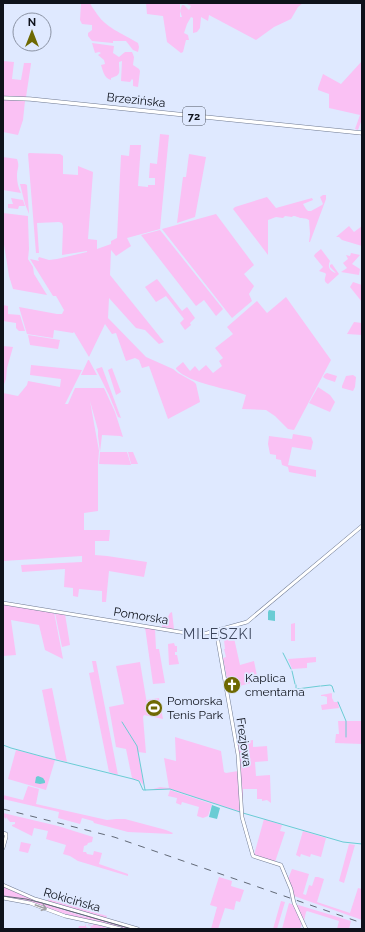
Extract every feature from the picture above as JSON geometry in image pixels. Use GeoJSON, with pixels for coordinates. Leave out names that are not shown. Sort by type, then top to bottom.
{"type":"FeatureCollection","features":[{"type":"Feature","properties":{"kind":"main road","name":"Brzezińska"},"geometry":{"type":"LineString","coordinates":[[3,98],[30,99],[362,133]]}},
{"type":"Feature","properties":{"kind":"street","name":"Pomorska"},"geometry":{"type":"LineString","coordinates":[[3,603],[192,634],[205,633],[248,621],[362,526]]}},
{"type":"Feature","properties":{"kind":"street","name":"Frezjowa"},"geometry":{"type":"LineString","coordinates":[[216,630],[238,755],[242,817],[253,856],[281,865],[292,889],[294,903],[306,929]]}},
{"type":"Feature","properties":{"kind":"street"},"geometry":{"type":"LineString","coordinates":[[3,833],[6,835],[3,848]]}},
{"type":"Feature","properties":{"kind":"street","name":"Rokicińska"},"geometry":{"type":"LineString","coordinates":[[3,885],[31,897],[138,929]]}},
{"type":"Feature","properties":{"kind":"street","name":"Rokicińska"},"geometry":{"type":"LineString","coordinates":[[3,898],[30,903],[65,916],[121,929]]}},
{"type":"Feature","properties":{"kind":"shaded area"},"geometry":{"type":"Polygon","coordinates":[[[81,3],[90,3],[104,22],[114,30],[138,43],[138,52],[133,50],[126,41],[113,41],[113,43],[92,41],[88,36],[88,33],[92,30],[92,25],[82,24],[80,20],[81,3]]]}},
{"type":"Feature","properties":{"kind":"shaded area"},"geometry":{"type":"Polygon","coordinates":[[[146,3],[180,3],[180,11],[182,5],[189,10],[191,6],[185,3],[303,3],[298,7],[291,19],[274,27],[256,40],[209,15],[208,21],[201,17],[200,28],[197,32],[193,33],[193,18],[191,17],[184,33],[188,35],[189,40],[186,40],[183,52],[181,53],[167,42],[163,16],[147,14],[146,3]]]}},
{"type":"Feature","properties":{"kind":"shaded area"},"geometry":{"type":"Polygon","coordinates":[[[92,43],[114,46],[113,53],[119,57],[125,52],[132,52],[134,57],[133,65],[140,71],[138,87],[133,86],[132,79],[130,82],[121,81],[122,61],[119,62],[119,71],[117,76],[111,78],[111,80],[107,78],[101,65],[105,64],[104,60],[98,55],[101,53],[95,53],[92,43]]]}},
{"type":"Feature","properties":{"kind":"shaded area"},"geometry":{"type":"Polygon","coordinates":[[[3,61],[14,62],[12,79],[21,80],[24,63],[31,63],[26,97],[3,96],[3,61]]]}},
{"type":"Feature","properties":{"kind":"shaded area"},"geometry":{"type":"Polygon","coordinates":[[[362,61],[362,119],[358,130],[355,129],[360,115],[329,108],[329,94],[318,90],[318,88],[323,74],[341,84],[362,61]]]}},
{"type":"Feature","properties":{"kind":"shaded area"},"geometry":{"type":"Polygon","coordinates":[[[3,100],[25,101],[23,120],[18,135],[3,132],[3,100]]]}},
{"type":"Feature","properties":{"kind":"shaded area"},"geometry":{"type":"Polygon","coordinates":[[[160,134],[169,135],[160,229],[127,238],[131,246],[116,256],[111,250],[110,275],[164,342],[159,344],[145,330],[136,328],[109,298],[108,318],[146,357],[173,369],[196,384],[200,402],[168,419],[149,366],[142,368],[139,360],[135,358],[126,361],[116,333],[112,334],[105,324],[89,357],[74,332],[54,330],[53,338],[27,334],[19,307],[62,314],[64,310],[56,296],[53,296],[30,259],[39,261],[39,257],[49,260],[87,252],[62,255],[63,226],[62,223],[59,222],[37,223],[39,253],[36,253],[28,154],[60,154],[63,156],[63,174],[78,175],[78,166],[93,172],[88,239],[97,240],[97,249],[111,244],[111,241],[117,238],[121,155],[129,156],[130,145],[141,145],[138,186],[148,187],[148,185],[155,185],[155,178],[149,178],[150,163],[157,164],[160,134]]]}},
{"type":"Feature","properties":{"kind":"shaded area"},"geometry":{"type":"Polygon","coordinates":[[[189,154],[206,157],[195,217],[177,223],[183,177],[186,177],[189,154]]]}},
{"type":"Feature","properties":{"kind":"shaded area"},"geometry":{"type":"Polygon","coordinates":[[[3,157],[17,159],[17,180],[21,193],[3,190],[3,157]]]}},
{"type":"Feature","properties":{"kind":"shaded area"},"geometry":{"type":"Polygon","coordinates":[[[20,184],[27,185],[29,214],[25,204],[20,184]]]}},
{"type":"Feature","properties":{"kind":"shaded area"},"geometry":{"type":"Polygon","coordinates":[[[326,195],[326,199],[310,242],[308,219],[285,216],[283,218],[276,217],[268,220],[268,255],[233,209],[235,207],[267,197],[276,208],[312,198],[313,200],[303,204],[308,211],[311,211],[323,204],[320,197],[326,195]]]}},
{"type":"Feature","properties":{"kind":"shaded area"},"geometry":{"type":"Polygon","coordinates":[[[11,198],[23,200],[25,206],[19,206],[18,209],[8,208],[8,204],[13,204],[11,198]]]}},
{"type":"Feature","properties":{"kind":"shaded area"},"geometry":{"type":"Polygon","coordinates":[[[3,213],[28,216],[28,259],[33,267],[34,274],[47,295],[13,289],[9,276],[3,238],[3,213]]]}},
{"type":"Feature","properties":{"kind":"shaded area"},"geometry":{"type":"Polygon","coordinates":[[[216,214],[254,265],[244,274],[254,286],[249,294],[252,301],[232,318],[162,229],[216,214]]]}},
{"type":"Feature","properties":{"kind":"shaded area"},"geometry":{"type":"Polygon","coordinates":[[[349,226],[354,232],[362,226],[362,246],[336,237],[349,226]]]}},
{"type":"Feature","properties":{"kind":"shaded area"},"geometry":{"type":"Polygon","coordinates":[[[160,230],[223,309],[216,316],[204,300],[196,306],[141,235],[160,230]]]}},
{"type":"Feature","properties":{"kind":"shaded area"},"geometry":{"type":"Polygon","coordinates":[[[321,249],[330,261],[329,265],[330,268],[332,271],[336,273],[330,267],[332,264],[339,274],[328,284],[325,281],[326,274],[319,271],[323,267],[314,256],[321,249]]]}},
{"type":"Feature","properties":{"kind":"shaded area"},"geometry":{"type":"Polygon","coordinates":[[[351,253],[360,255],[352,264],[360,269],[359,275],[341,272],[347,268],[343,263],[348,259],[346,255],[350,256],[351,253]]]}},
{"type":"Feature","properties":{"kind":"shaded area"},"geometry":{"type":"Polygon","coordinates":[[[157,279],[182,311],[187,307],[195,318],[190,323],[191,325],[185,330],[180,323],[184,319],[166,296],[156,302],[145,287],[157,279]]]}},
{"type":"Feature","properties":{"kind":"shaded area"},"geometry":{"type":"Polygon","coordinates":[[[353,282],[362,285],[362,302],[350,287],[353,282]]]}},
{"type":"Feature","properties":{"kind":"shaded area"},"geometry":{"type":"Polygon","coordinates":[[[286,297],[331,360],[294,430],[288,429],[275,416],[266,410],[242,409],[246,395],[199,382],[182,374],[176,369],[183,362],[190,371],[195,366],[199,371],[206,365],[213,373],[222,366],[219,361],[223,358],[215,348],[233,334],[227,327],[257,301],[267,313],[286,297]]]}},
{"type":"Feature","properties":{"kind":"shaded area"},"geometry":{"type":"Polygon","coordinates":[[[3,305],[8,306],[8,314],[20,315],[25,331],[19,331],[16,328],[16,323],[3,321],[3,305]]]}},
{"type":"Feature","properties":{"kind":"shaded area"},"geometry":{"type":"Polygon","coordinates":[[[354,322],[362,323],[362,335],[347,334],[354,322]]]}},
{"type":"Feature","properties":{"kind":"shaded area"},"geometry":{"type":"Polygon","coordinates":[[[28,335],[60,340],[58,349],[30,345],[28,335]]]}},
{"type":"Feature","properties":{"kind":"shaded area"},"geometry":{"type":"Polygon","coordinates":[[[3,346],[13,347],[3,387],[3,346]]]}},
{"type":"Feature","properties":{"kind":"shaded area"},"geometry":{"type":"Polygon","coordinates":[[[89,360],[97,375],[81,375],[89,360]]]}},
{"type":"Feature","properties":{"kind":"shaded area"},"geometry":{"type":"Polygon","coordinates":[[[31,365],[82,370],[65,404],[68,404],[75,388],[104,388],[115,412],[123,437],[102,435],[100,452],[98,430],[90,401],[99,451],[98,511],[84,513],[84,530],[110,530],[109,541],[95,541],[95,555],[147,562],[144,577],[109,571],[106,602],[102,602],[102,591],[79,589],[78,597],[73,596],[73,588],[64,587],[65,569],[22,572],[21,565],[82,562],[82,556],[3,561],[3,393],[18,396],[27,385],[28,381],[60,387],[61,379],[30,375],[31,365]]]}},
{"type":"Feature","properties":{"kind":"shaded area"},"geometry":{"type":"Polygon","coordinates":[[[102,367],[121,418],[118,417],[96,369],[102,367]]]}},
{"type":"Feature","properties":{"kind":"shaded area"},"geometry":{"type":"Polygon","coordinates":[[[112,368],[121,392],[116,395],[108,370],[112,368]]]}},
{"type":"Feature","properties":{"kind":"shaded area"},"geometry":{"type":"Polygon","coordinates":[[[327,373],[337,376],[335,382],[323,377],[327,373]]]}},
{"type":"Feature","properties":{"kind":"shaded area"},"geometry":{"type":"Polygon","coordinates":[[[353,375],[356,377],[353,391],[342,388],[346,376],[353,375]]]}},
{"type":"Feature","properties":{"kind":"shaded area"},"geometry":{"type":"Polygon","coordinates":[[[318,387],[330,395],[335,402],[330,412],[309,403],[318,387]]]}},
{"type":"Feature","properties":{"kind":"shaded area"},"geometry":{"type":"Polygon","coordinates":[[[293,434],[311,437],[313,442],[311,450],[292,447],[288,465],[316,470],[316,477],[289,472],[288,467],[282,465],[281,460],[276,459],[276,455],[270,454],[268,444],[269,436],[292,439],[293,434]]]}},
{"type":"Feature","properties":{"kind":"shaded area"},"geometry":{"type":"Polygon","coordinates":[[[100,452],[127,452],[131,465],[99,464],[100,452]]]}},
{"type":"Feature","properties":{"kind":"shaded area"},"geometry":{"type":"Polygon","coordinates":[[[128,452],[133,452],[138,464],[131,464],[128,452]]]}},
{"type":"Feature","properties":{"kind":"shaded area"},"geometry":{"type":"Polygon","coordinates":[[[3,604],[54,612],[63,659],[45,650],[39,625],[11,620],[16,655],[3,656],[3,604]]]}},
{"type":"Feature","properties":{"kind":"shaded area"},"geometry":{"type":"Polygon","coordinates":[[[269,610],[275,611],[275,621],[268,620],[269,610]]]}},
{"type":"Feature","properties":{"kind":"shaded area"},"geometry":{"type":"Polygon","coordinates":[[[172,612],[174,629],[162,627],[165,616],[168,617],[172,612]]]}},
{"type":"Feature","properties":{"kind":"shaded area"},"geometry":{"type":"Polygon","coordinates":[[[55,613],[65,614],[70,645],[62,647],[55,613]]]}},
{"type":"Feature","properties":{"kind":"shaded area"},"geometry":{"type":"Polygon","coordinates":[[[295,623],[295,641],[291,641],[291,624],[295,623]]]}},
{"type":"Feature","properties":{"kind":"shaded area"},"geometry":{"type":"Polygon","coordinates":[[[145,627],[155,629],[156,649],[159,649],[165,683],[153,684],[145,627]]]}},
{"type":"Feature","properties":{"kind":"shaded area"},"geometry":{"type":"Polygon","coordinates":[[[234,638],[240,665],[254,661],[258,681],[229,689],[223,658],[226,657],[224,640],[234,638]]]}},
{"type":"Feature","properties":{"kind":"shaded area"},"geometry":{"type":"Polygon","coordinates":[[[174,643],[175,646],[177,646],[177,652],[175,652],[175,655],[177,655],[179,664],[169,665],[168,644],[174,643]]]}},
{"type":"Feature","properties":{"kind":"shaded area"},"geometry":{"type":"Polygon","coordinates":[[[316,657],[316,662],[307,663],[307,668],[292,669],[288,659],[316,657]]]}},
{"type":"Feature","properties":{"kind":"shaded area"},"geometry":{"type":"Polygon","coordinates":[[[92,661],[96,661],[118,775],[109,772],[89,673],[94,672],[92,661]]]}},
{"type":"Feature","properties":{"kind":"shaded area"},"geometry":{"type":"Polygon","coordinates":[[[140,662],[149,716],[144,715],[143,717],[146,753],[138,752],[144,786],[140,781],[132,778],[126,749],[116,747],[109,707],[124,704],[116,666],[140,662]]]}},
{"type":"Feature","properties":{"kind":"shaded area"},"geometry":{"type":"Polygon","coordinates":[[[52,688],[67,762],[56,759],[42,690],[52,688]]]}},
{"type":"Feature","properties":{"kind":"shaded area"},"geometry":{"type":"Polygon","coordinates":[[[332,693],[332,698],[334,702],[338,702],[339,708],[322,710],[321,705],[327,704],[327,697],[321,695],[332,693]]]}},
{"type":"Feature","properties":{"kind":"shaded area","name":"Pomorska Tenis Park"},"geometry":{"type":"Polygon","coordinates":[[[159,698],[163,719],[149,716],[147,700],[159,698]]]}},
{"type":"Feature","properties":{"kind":"shaded area"},"geometry":{"type":"Polygon","coordinates":[[[338,721],[362,721],[362,744],[335,743],[336,734],[339,734],[338,721]]]}},
{"type":"Feature","properties":{"kind":"shaded area"},"geometry":{"type":"Polygon","coordinates":[[[175,737],[221,751],[224,772],[238,771],[241,812],[170,789],[150,790],[160,787],[169,788],[164,758],[176,761],[175,737]]]}},
{"type":"Feature","properties":{"kind":"shaded area"},"geometry":{"type":"Polygon","coordinates":[[[253,740],[253,747],[267,746],[268,761],[255,762],[256,776],[270,775],[271,803],[267,800],[262,801],[262,799],[257,799],[257,789],[243,789],[242,804],[237,743],[253,740]]]}},
{"type":"Feature","properties":{"kind":"shaded area"},"geometry":{"type":"Polygon","coordinates":[[[16,750],[55,760],[46,790],[8,779],[16,750]]]}},
{"type":"Feature","properties":{"kind":"shaded area"},"geometry":{"type":"Polygon","coordinates":[[[38,776],[43,778],[45,783],[35,783],[36,777],[38,776]]]}},
{"type":"Feature","properties":{"kind":"shaded area"},"geometry":{"type":"Polygon","coordinates":[[[28,786],[39,789],[36,804],[107,820],[125,819],[173,833],[128,832],[94,823],[93,821],[82,818],[80,824],[58,818],[59,812],[3,799],[3,795],[23,800],[28,786]]]}},
{"type":"Feature","properties":{"kind":"shaded area"},"geometry":{"type":"Polygon","coordinates":[[[170,790],[212,804],[208,816],[203,818],[197,816],[199,807],[182,802],[181,805],[176,803],[177,798],[168,796],[170,790]]]}},
{"type":"Feature","properties":{"kind":"shaded area"},"geometry":{"type":"Polygon","coordinates":[[[212,805],[220,808],[217,819],[209,817],[212,805]]]}},
{"type":"Feature","properties":{"kind":"shaded area"},"geometry":{"type":"Polygon","coordinates":[[[3,813],[58,826],[93,837],[92,842],[84,846],[83,852],[93,855],[94,851],[102,853],[99,864],[128,874],[128,876],[78,861],[63,854],[66,845],[46,839],[48,831],[34,828],[32,836],[12,826],[15,822],[10,822],[6,817],[6,819],[3,816],[3,813]]]}},
{"type":"Feature","properties":{"kind":"shaded area"},"geometry":{"type":"Polygon","coordinates":[[[264,819],[282,825],[280,831],[285,832],[275,862],[254,855],[264,819]]]}},
{"type":"Feature","properties":{"kind":"shaded area"},"geometry":{"type":"Polygon","coordinates":[[[303,831],[326,838],[321,857],[311,854],[310,857],[301,854],[300,857],[296,855],[303,831]]]}},
{"type":"Feature","properties":{"kind":"shaded area"},"geometry":{"type":"Polygon","coordinates":[[[21,842],[31,844],[28,853],[19,851],[21,842]]]}},
{"type":"Feature","properties":{"kind":"shaded area"},"geometry":{"type":"Polygon","coordinates":[[[349,844],[355,845],[344,883],[339,881],[349,844]]]}},
{"type":"Feature","properties":{"kind":"shaded area"},"geometry":{"type":"Polygon","coordinates":[[[292,869],[309,874],[303,894],[306,895],[309,885],[312,886],[315,877],[324,879],[317,902],[350,913],[358,888],[362,889],[362,920],[294,896],[288,879],[292,869]]]}},
{"type":"Feature","properties":{"kind":"shaded area"},"geometry":{"type":"Polygon","coordinates":[[[219,877],[232,881],[231,886],[244,890],[240,902],[236,901],[234,910],[225,908],[218,929],[211,929],[217,907],[210,905],[219,877]]]}},
{"type":"Feature","properties":{"kind":"shaded area"},"geometry":{"type":"Polygon","coordinates":[[[3,887],[51,906],[86,917],[86,915],[134,929],[127,929],[77,917],[33,903],[3,897],[3,887]]]}},
{"type":"Feature","properties":{"kind":"shaded area"},"geometry":{"type":"Polygon","coordinates":[[[48,899],[107,916],[106,918],[59,905],[59,903],[56,904],[48,901],[48,899]]]}},
{"type":"Feature","properties":{"kind":"shaded area"},"geometry":{"type":"Polygon","coordinates":[[[281,901],[285,902],[277,929],[273,929],[281,901]]]}},
{"type":"Feature","properties":{"kind":"shaded area"},"geometry":{"type":"Polygon","coordinates":[[[289,903],[294,905],[302,924],[300,929],[282,929],[289,903]]]}},
{"type":"Feature","properties":{"kind":"shaded area"},"geometry":{"type":"Polygon","coordinates":[[[295,904],[351,921],[349,929],[337,929],[339,921],[307,911],[304,921],[295,904]]]}},
{"type":"Feature","properties":{"kind":"shaded area"},"geometry":{"type":"Polygon","coordinates":[[[86,924],[86,927],[90,929],[78,929],[79,926],[85,926],[86,924]]]}},
{"type":"Feature","properties":{"kind":"shaded area"},"geometry":{"type":"Polygon","coordinates":[[[88,924],[92,926],[94,924],[111,929],[90,929],[91,926],[88,924]]]}},
{"type":"Feature","properties":{"kind":"waterway"},"geometry":{"type":"LineString","coordinates":[[283,653],[291,669]]}},
{"type":"Feature","properties":{"kind":"waterway"},"geometry":{"type":"LineString","coordinates":[[292,671],[295,684]]}},
{"type":"Feature","properties":{"kind":"waterway"},"geometry":{"type":"LineString","coordinates":[[321,686],[330,685],[332,686],[334,692]]}},
{"type":"Feature","properties":{"kind":"waterway"},"geometry":{"type":"LineString","coordinates":[[297,689],[320,686]]}},
{"type":"Feature","properties":{"kind":"waterway"},"geometry":{"type":"LineString","coordinates":[[338,702],[346,721],[346,737]]}},
{"type":"Feature","properties":{"kind":"waterway"},"geometry":{"type":"LineString","coordinates":[[122,722],[137,746],[145,790],[170,789],[240,812]]}},
{"type":"Feature","properties":{"kind":"waterway"},"geometry":{"type":"LineString","coordinates":[[3,745],[44,757],[133,779],[139,781],[143,790],[145,790]]}},
{"type":"Feature","properties":{"kind":"waterway"},"geometry":{"type":"LineString","coordinates":[[243,813],[343,842],[362,844]]}},
{"type":"Feature","properties":{"kind":"tram line"},"geometry":{"type":"LineString","coordinates":[[3,896],[42,903],[132,929]]}},
{"type":"Feature","properties":{"kind":"railway"},"geometry":{"type":"LineString","coordinates":[[3,809],[114,837],[362,923]]}},
{"type":"Feature","properties":{"kind":"place","name":"Kaplica cmentarna"},"geometry":{"type":"Point","coordinates":[232,685]}},
{"type":"Feature","properties":{"kind":"place","name":"Pomorska Tenis Park"},"geometry":{"type":"Point","coordinates":[154,708]}},
{"type":"Feature","properties":{"kind":"district","name":"MILESZKI"},"geometry":{"type":"Point","coordinates":[218,634]}}]}
